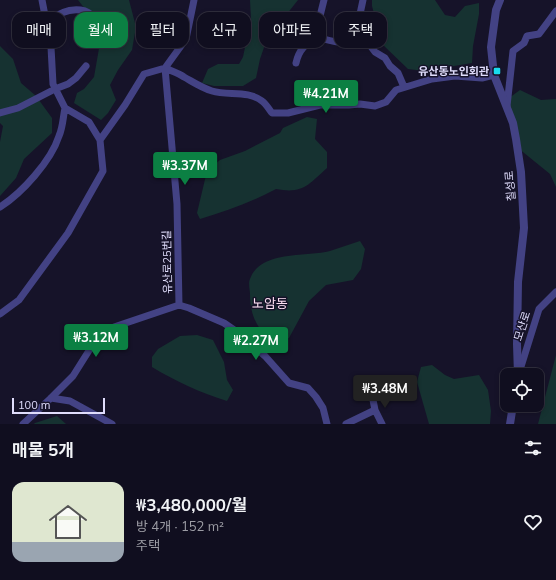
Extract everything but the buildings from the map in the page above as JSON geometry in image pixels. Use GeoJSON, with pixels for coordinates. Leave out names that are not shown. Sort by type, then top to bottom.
{"type":"FeatureCollection","features":[{"type":"Feature","properties":{"kind":"street"},"geometry":{"type":"LineString","coordinates":[[42,0],[44,12]]}},
{"type":"Feature","properties":{"kind":"street"},"geometry":{"type":"LineString","coordinates":[[100,140],[125,105],[144,74],[165,68],[186,39],[194,0]]}},
{"type":"Feature","properties":{"kind":"street"},"geometry":{"type":"LineString","coordinates":[[321,12],[324,0]]}},
{"type":"Feature","properties":{"kind":"street"},"geometry":{"type":"LineString","coordinates":[[360,12],[363,0]]}},
{"type":"Feature","properties":{"kind":"street","name":"칠성로"},"geometry":{"type":"LineString","coordinates":[[500,0],[496,10],[491,47],[494,75],[513,122],[521,172],[524,228],[518,282],[517,344],[519,368]]}},
{"type":"Feature","properties":{"kind":"street"},"geometry":{"type":"LineString","coordinates":[[65,12],[78,10],[87,12]]}},
{"type":"Feature","properties":{"kind":"street"},"geometry":{"type":"LineString","coordinates":[[507,106],[513,51],[524,44],[526,36],[539,34],[556,11]]}},
{"type":"Feature","properties":{"kind":"street"},"geometry":{"type":"LineString","coordinates":[[0,314],[19,300],[68,233],[103,171],[100,140],[89,122],[65,108],[55,89],[53,84],[51,48]]}},
{"type":"Feature","properties":{"kind":"street"},"geometry":{"type":"LineString","coordinates":[[296,63],[298,53],[303,48]]}},
{"type":"Feature","properties":{"kind":"street"},"geometry":{"type":"LineString","coordinates":[[372,48],[375,52],[385,58],[390,66],[398,73],[404,87]]}},
{"type":"Feature","properties":{"kind":"street"},"geometry":{"type":"LineString","coordinates":[[0,113],[18,108],[68,84],[76,78],[86,66]]}},
{"type":"Feature","properties":{"kind":"street"},"geometry":{"type":"LineString","coordinates":[[165,68],[183,76],[201,87],[212,91],[231,94],[244,94],[254,97],[262,101],[272,113],[288,113],[320,105],[360,104],[375,106],[386,102],[396,90],[432,79],[455,76],[482,78],[494,75]]}},
{"type":"Feature","properties":{"kind":"street","name":"유산로25번길"},"geometry":{"type":"LineString","coordinates":[[165,68],[177,204],[179,305],[224,324],[237,332],[265,356],[289,383],[308,388],[323,408],[326,424]]}},
{"type":"Feature","properties":{"kind":"street"},"geometry":{"type":"LineString","coordinates":[[0,207],[20,190],[52,153],[60,135],[65,108]]}},
{"type":"Feature","properties":{"kind":"street","name":"모산로"},"geometry":{"type":"LineString","coordinates":[[521,368],[539,310],[556,292]]}},
{"type":"Feature","properties":{"kind":"street"},"geometry":{"type":"LineString","coordinates":[[23,424],[52,398],[72,376],[95,341],[114,327],[179,305]]}},
{"type":"Feature","properties":{"kind":"street"},"geometry":{"type":"LineString","coordinates":[[52,398],[70,402],[112,424]]}},
{"type":"Feature","properties":{"kind":"street"},"geometry":{"type":"LineString","coordinates":[[373,400],[375,410],[382,424]]}},
{"type":"Feature","properties":{"kind":"street"},"geometry":{"type":"LineString","coordinates":[[346,424],[375,410]]}},
{"type":"Feature","properties":{"kind":"street"},"geometry":{"type":"LineString","coordinates":[[510,424],[512,412]]}},
{"type":"Feature","properties":{"kind":"green space"},"geometry":{"type":"Polygon","coordinates":[[[78,0],[129,0],[136,27],[132,50],[118,70],[110,85],[116,100],[108,113],[101,120],[74,103],[77,93],[84,89],[94,77],[99,48],[128,48],[128,12],[87,12],[78,0]]]}},
{"type":"Feature","properties":{"kind":"green space"},"geometry":{"type":"Polygon","coordinates":[[[250,0],[298,0],[288,12],[259,12],[259,48],[264,48],[256,78],[243,86],[214,86],[202,83],[208,69],[218,64],[239,64],[243,57],[245,48],[251,48],[250,0]]]}},
{"type":"Feature","properties":{"kind":"green space"},"geometry":{"type":"Polygon","coordinates":[[[372,0],[435,0],[445,15],[455,17],[465,6],[479,3],[479,14],[473,46],[472,63],[424,71],[408,69],[386,48],[387,12],[374,12],[372,0]]]}},
{"type":"Feature","properties":{"kind":"green space"},"geometry":{"type":"Polygon","coordinates":[[[0,46],[13,59],[21,83],[36,96],[52,118],[52,133],[24,159],[16,178],[0,196],[0,142],[3,126],[0,123],[0,46]]]}},
{"type":"Feature","properties":{"kind":"green space"},"geometry":{"type":"Polygon","coordinates":[[[520,90],[541,100],[556,99],[556,187],[550,174],[518,148],[508,106],[509,98],[520,90]]]}},
{"type":"Feature","properties":{"kind":"green space"},"geometry":{"type":"Polygon","coordinates":[[[307,117],[317,119],[315,139],[327,152],[327,168],[304,187],[293,190],[276,189],[239,206],[200,219],[197,213],[207,171],[220,160],[245,151],[280,133],[283,128],[307,117]]]}},
{"type":"Feature","properties":{"kind":"green space"},"geometry":{"type":"Polygon","coordinates":[[[360,241],[365,249],[361,269],[353,280],[326,285],[309,301],[289,338],[269,341],[257,325],[251,308],[249,282],[255,270],[263,263],[274,259],[285,256],[330,251],[360,241]]]}},
{"type":"Feature","properties":{"kind":"green space"},"geometry":{"type":"Polygon","coordinates":[[[197,335],[213,340],[224,362],[227,380],[233,390],[227,401],[188,386],[152,367],[152,357],[158,349],[180,336],[197,335]]]}},
{"type":"Feature","properties":{"kind":"green space"},"geometry":{"type":"Polygon","coordinates":[[[556,355],[556,424],[538,424],[541,412],[544,412],[544,401],[556,355]]]}},
{"type":"Feature","properties":{"kind":"green space"},"geometry":{"type":"Polygon","coordinates":[[[432,365],[445,375],[454,379],[479,375],[488,390],[491,411],[490,424],[429,424],[417,382],[421,367],[432,365]]]}},
{"type":"Feature","properties":{"kind":"green space"},"geometry":{"type":"Polygon","coordinates":[[[57,416],[66,424],[34,424],[35,423],[57,416]]]}},
{"type":"Feature","properties":{"kind":"place","name":"유산동노인회관"},"geometry":{"type":"Point","coordinates":[497,71]}},
{"type":"Feature","properties":{"kind":"district","name":"노암동"},"geometry":{"type":"Point","coordinates":[270,303]}}]}
